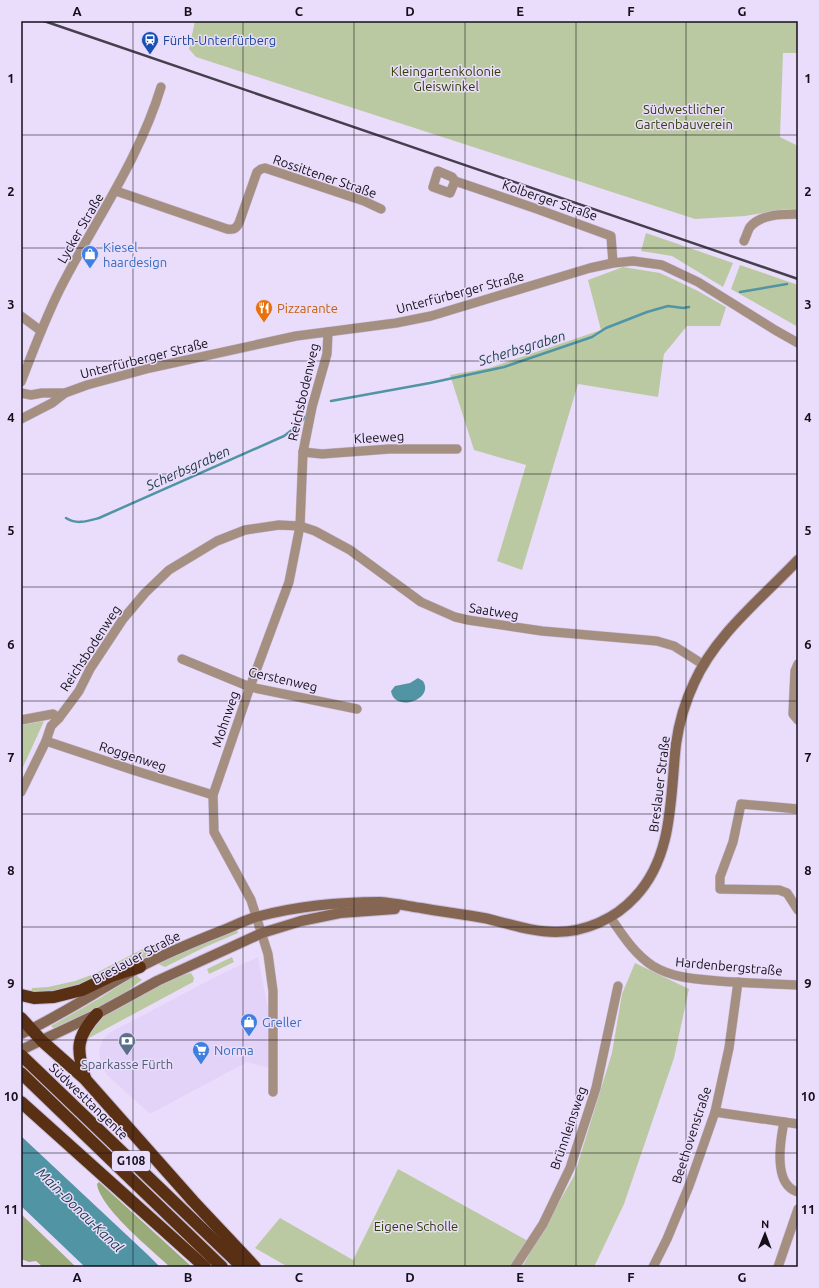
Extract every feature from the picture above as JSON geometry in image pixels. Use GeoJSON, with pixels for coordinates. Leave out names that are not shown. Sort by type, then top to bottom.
{"type":"FeatureCollection","features":[{"type":"Feature","properties":{"kind":"highway"},"geometry":{"type":"LineString","coordinates":[[21,995],[34,998],[54,997],[82,990],[111,976],[140,967]]}},
{"type":"Feature","properties":{"kind":"highway"},"geometry":{"type":"LineString","coordinates":[[85,1079],[80,1063],[80,1043],[86,1027],[98,1014]]}},
{"type":"Feature","properties":{"kind":"highway"},"geometry":{"type":"LineString","coordinates":[[21,1018],[29,1030],[85,1079],[193,1201],[255,1267]]}},
{"type":"Feature","properties":{"kind":"highway","name":"Südwesttangente"},"geometry":{"type":"LineString","coordinates":[[21,1055],[242,1267]]}},
{"type":"Feature","properties":{"kind":"highway","name":"Südwesttangente"},"geometry":{"type":"LineString","coordinates":[[21,1073],[222,1267]]}},
{"type":"Feature","properties":{"kind":"highway"},"geometry":{"type":"LineString","coordinates":[[21,1102],[205,1267]]}},
{"type":"Feature","properties":{"kind":"main road","name":"Breslauer Straße"},"geometry":{"type":"LineString","coordinates":[[29,1030],[140,967],[182,946],[257,917],[296,908],[382,902],[481,918],[533,930],[554,932],[573,930],[593,925],[610,918],[635,898],[652,876],[662,850],[669,820],[679,727],[683,711],[694,683],[716,646],[730,628],[798,560]]}},
{"type":"Feature","properties":{"kind":"main road","name":"Breslauer Straße"},"geometry":{"type":"LineString","coordinates":[[21,1050],[98,1014],[157,981],[262,933],[301,921],[340,913],[427,909]]}},
{"type":"Feature","properties":{"kind":"street","name":"Lycker Straße"},"geometry":{"type":"LineString","coordinates":[[21,382],[41,331],[60,289],[116,191],[154,112],[161,87]]}},
{"type":"Feature","properties":{"kind":"street","name":"Rossittener Straße"},"geometry":{"type":"LineString","coordinates":[[116,191],[227,229],[232,229],[239,223],[257,172],[266,168],[364,201],[381,209]]}},
{"type":"Feature","properties":{"kind":"street","name":"Kolberger Straße"},"geometry":{"type":"LineString","coordinates":[[455,181],[611,236],[613,263]]}},
{"type":"Feature","properties":{"kind":"street"},"geometry":{"type":"LineString","coordinates":[[744,241],[750,226],[762,219],[774,215],[798,214]]}},
{"type":"Feature","properties":{"kind":"street","name":"Unterfürberger Straße"},"geometry":{"type":"LineString","coordinates":[[26,415],[52,403],[65,393],[87,385],[150,368],[296,336],[396,323],[431,316],[590,268],[613,263],[633,261],[662,265],[698,282],[798,343]]}},
{"type":"Feature","properties":{"kind":"street"},"geometry":{"type":"LineString","coordinates":[[21,316],[41,331]]}},
{"type":"Feature","properties":{"kind":"street","name":"Reichsbodenweg"},"geometry":{"type":"LineString","coordinates":[[21,792],[46,741],[51,726],[59,718],[79,691],[90,669],[123,619],[145,593],[169,570],[217,540],[245,530],[279,525],[300,526],[303,452],[312,407],[327,354],[328,332]]}},
{"type":"Feature","properties":{"kind":"street","name":"Unterfürberger Straße"},"geometry":{"type":"LineString","coordinates":[[21,393],[31,395],[42,393],[65,393]]}},
{"type":"Feature","properties":{"kind":"street","name":"Unterfürberger Straße"},"geometry":{"type":"LineString","coordinates":[[26,415],[34,401],[31,395]]}},
{"type":"Feature","properties":{"kind":"street","name":"Kleeweg"},"geometry":{"type":"LineString","coordinates":[[303,452],[322,454],[388,449],[457,449]]}},
{"type":"Feature","properties":{"kind":"street","name":"Saatweg"},"geometry":{"type":"LineString","coordinates":[[300,526],[315,531],[350,550],[421,602],[455,617],[542,631],[657,641],[674,646],[704,665]]}},
{"type":"Feature","properties":{"kind":"street","name":"Mohnweg"},"geometry":{"type":"LineString","coordinates":[[257,917],[251,900],[214,832],[213,795],[250,687],[289,582],[300,526]]}},
{"type":"Feature","properties":{"kind":"street","name":"Gerstenweg"},"geometry":{"type":"LineString","coordinates":[[182,659],[250,687],[357,709]]}},
{"type":"Feature","properties":{"kind":"street"},"geometry":{"type":"LineString","coordinates":[[798,664],[795,671],[793,714],[798,720]]}},
{"type":"Feature","properties":{"kind":"street"},"geometry":{"type":"LineString","coordinates":[[21,720],[53,714],[59,718]]}},
{"type":"Feature","properties":{"kind":"street","name":"Roggenweg"},"geometry":{"type":"LineString","coordinates":[[46,741],[213,795]]}},
{"type":"Feature","properties":{"kind":"street"},"geometry":{"type":"LineString","coordinates":[[798,809],[741,804],[733,842],[720,877],[720,889],[779,890],[787,894],[798,910]]}},
{"type":"Feature","properties":{"kind":"street"},"geometry":{"type":"LineString","coordinates":[[257,917],[268,954],[273,991],[273,1092]]}},
{"type":"Feature","properties":{"kind":"street","name":"Hardenbergstraße"},"geometry":{"type":"LineString","coordinates":[[610,918],[634,950],[652,965],[667,973],[684,978],[798,985]]}},
{"type":"Feature","properties":{"kind":"street","name":"Beethovenstraße"},"geometry":{"type":"LineString","coordinates":[[653,1267],[667,1239],[689,1186],[715,1112],[729,1048],[738,982]]}},
{"type":"Feature","properties":{"kind":"street","name":"Brünnleinsweg"},"geometry":{"type":"LineString","coordinates":[[515,1267],[543,1224],[570,1168],[596,1088],[618,986]]}},
{"type":"Feature","properties":{"kind":"street"},"geometry":{"type":"LineString","coordinates":[[715,1112],[798,1124]]}},
{"type":"Feature","properties":{"kind":"street"},"geometry":{"type":"LineString","coordinates":[[784,1122],[781,1141],[780,1165],[786,1184],[793,1191],[798,1192]]}},
{"type":"Feature","properties":{"kind":"street"},"geometry":{"type":"LineString","coordinates":[[778,1267],[798,1209]]}},
{"type":"Feature","properties":{"kind":"shaded area"},"geometry":{"type":"Polygon","coordinates":[[[258,957],[269,1015],[269,1068],[247,1062],[150,1114],[107,1075],[101,1065],[99,1051],[103,1039],[109,1033],[219,975],[258,957]]]}},
{"type":"Feature","properties":{"kind":"shaded area"},"geometry":{"type":"Polygon","coordinates":[[[99,1182],[192,1267],[170,1267],[151,1250],[116,1216],[107,1205],[100,1194],[97,1184],[99,1182]]]}},
{"type":"Feature","properties":{"kind":"shaded area"},"geometry":{"type":"Polygon","coordinates":[[[21,1214],[76,1267],[43,1267],[36,1261],[29,1262],[21,1259],[21,1214]]]}},
{"type":"Feature","properties":{"kind":"green space","name":"Südwestlicher Gartenbauverein"},"geometry":{"type":"Polygon","coordinates":[[[195,21],[798,21],[798,53],[783,53],[780,137],[798,146],[798,209],[786,209],[745,216],[695,219],[196,57],[189,49],[195,21]]]}},
{"type":"Feature","properties":{"kind":"green space"},"geometry":{"type":"Polygon","coordinates":[[[646,233],[733,263],[723,287],[672,256],[641,251],[646,233]]]}},
{"type":"Feature","properties":{"kind":"green space"},"geometry":{"type":"Polygon","coordinates":[[[740,265],[798,285],[798,327],[731,289],[740,265]]]}},
{"type":"Feature","properties":{"kind":"green space"},"geometry":{"type":"Polygon","coordinates":[[[623,267],[660,273],[696,290],[726,307],[720,326],[687,326],[664,354],[658,397],[578,384],[522,570],[497,561],[526,465],[474,450],[450,375],[489,368],[601,330],[588,280],[623,267]]]}},
{"type":"Feature","properties":{"kind":"green space"},"geometry":{"type":"Polygon","coordinates":[[[44,721],[24,765],[21,772],[21,725],[44,721]]]}},
{"type":"Feature","properties":{"kind":"green space"},"geometry":{"type":"Polygon","coordinates":[[[237,929],[238,933],[165,967],[158,964],[158,962],[237,929]]]}},
{"type":"Feature","properties":{"kind":"green space"},"geometry":{"type":"Polygon","coordinates":[[[181,935],[180,940],[95,980],[53,993],[31,992],[32,988],[48,987],[75,981],[94,974],[143,949],[181,935]]]}},
{"type":"Feature","properties":{"kind":"green space"},"geometry":{"type":"Polygon","coordinates":[[[232,957],[234,962],[209,974],[207,969],[232,957]]]}},
{"type":"Feature","properties":{"kind":"green space"},"geometry":{"type":"Polygon","coordinates":[[[635,963],[689,989],[674,1058],[624,1204],[594,1267],[522,1267],[574,1176],[612,1053],[622,994],[635,963]]]}},
{"type":"Feature","properties":{"kind":"green space"},"geometry":{"type":"Polygon","coordinates":[[[191,973],[194,978],[193,982],[87,1039],[96,1022],[103,1017],[172,978],[191,973]]]}},
{"type":"Feature","properties":{"kind":"green space"},"geometry":{"type":"Polygon","coordinates":[[[137,974],[142,980],[119,997],[57,1031],[51,1026],[100,998],[137,974]]]}},
{"type":"Feature","properties":{"kind":"green space","name":"Eigene Scholle"},"geometry":{"type":"Polygon","coordinates":[[[398,1169],[528,1241],[513,1267],[288,1267],[255,1248],[280,1218],[353,1260],[398,1169]]]}},
{"type":"Feature","properties":{"kind":"water"},"geometry":{"type":"Polygon","coordinates":[[[418,678],[423,681],[425,688],[423,694],[419,698],[406,703],[394,698],[391,691],[395,686],[410,683],[418,678]]]}},
{"type":"Feature","properties":{"kind":"water","name":"Main-Donau-Kanal"},"geometry":{"type":"Polygon","coordinates":[[[21,1136],[160,1267],[85,1267],[21,1206],[21,1136]]]}},
{"type":"Feature","properties":{"kind":"waterway","name":"Scherbsgraben"},"geometry":{"type":"LineString","coordinates":[[740,292],[787,284]]}},
{"type":"Feature","properties":{"kind":"waterway","name":"Scherbsgraben"},"geometry":{"type":"LineString","coordinates":[[331,401],[430,383],[504,367],[592,337],[606,328],[647,312],[668,306],[683,308],[689,307]]}},
{"type":"Feature","properties":{"kind":"waterway","name":"Scherbsgraben"},"geometry":{"type":"LineString","coordinates":[[66,518],[78,522],[99,518],[284,436],[297,426],[308,414]]}},
{"type":"Feature","properties":{"kind":"railway"},"geometry":{"type":"LineString","coordinates":[[44,21],[798,279]]}},
{"type":"Feature","properties":{"kind":"place","name":"Fürth-Unterfürberg"},"geometry":{"type":"Point","coordinates":[150,55]}},
{"type":"Feature","properties":{"kind":"place","name":"Kiesel haardesign"},"geometry":{"type":"Point","coordinates":[90,269]}},
{"type":"Feature","properties":{"kind":"place","name":"Pizzarante"},"geometry":{"type":"Point","coordinates":[264,323]}},
{"type":"Feature","properties":{"kind":"place","name":"Greller"},"geometry":{"type":"Point","coordinates":[249,1037]}},
{"type":"Feature","properties":{"kind":"place","name":"Sparkasse Fürth"},"geometry":{"type":"Point","coordinates":[127,1056]}},
{"type":"Feature","properties":{"kind":"place","name":"Norma"},"geometry":{"type":"Point","coordinates":[201,1065]}},
{"type":"Feature","properties":{"kind":"park label","name":"Kleingartenkolonie Gleiswinkel"},"geometry":{"type":"Point","coordinates":[446,78]}}]}
